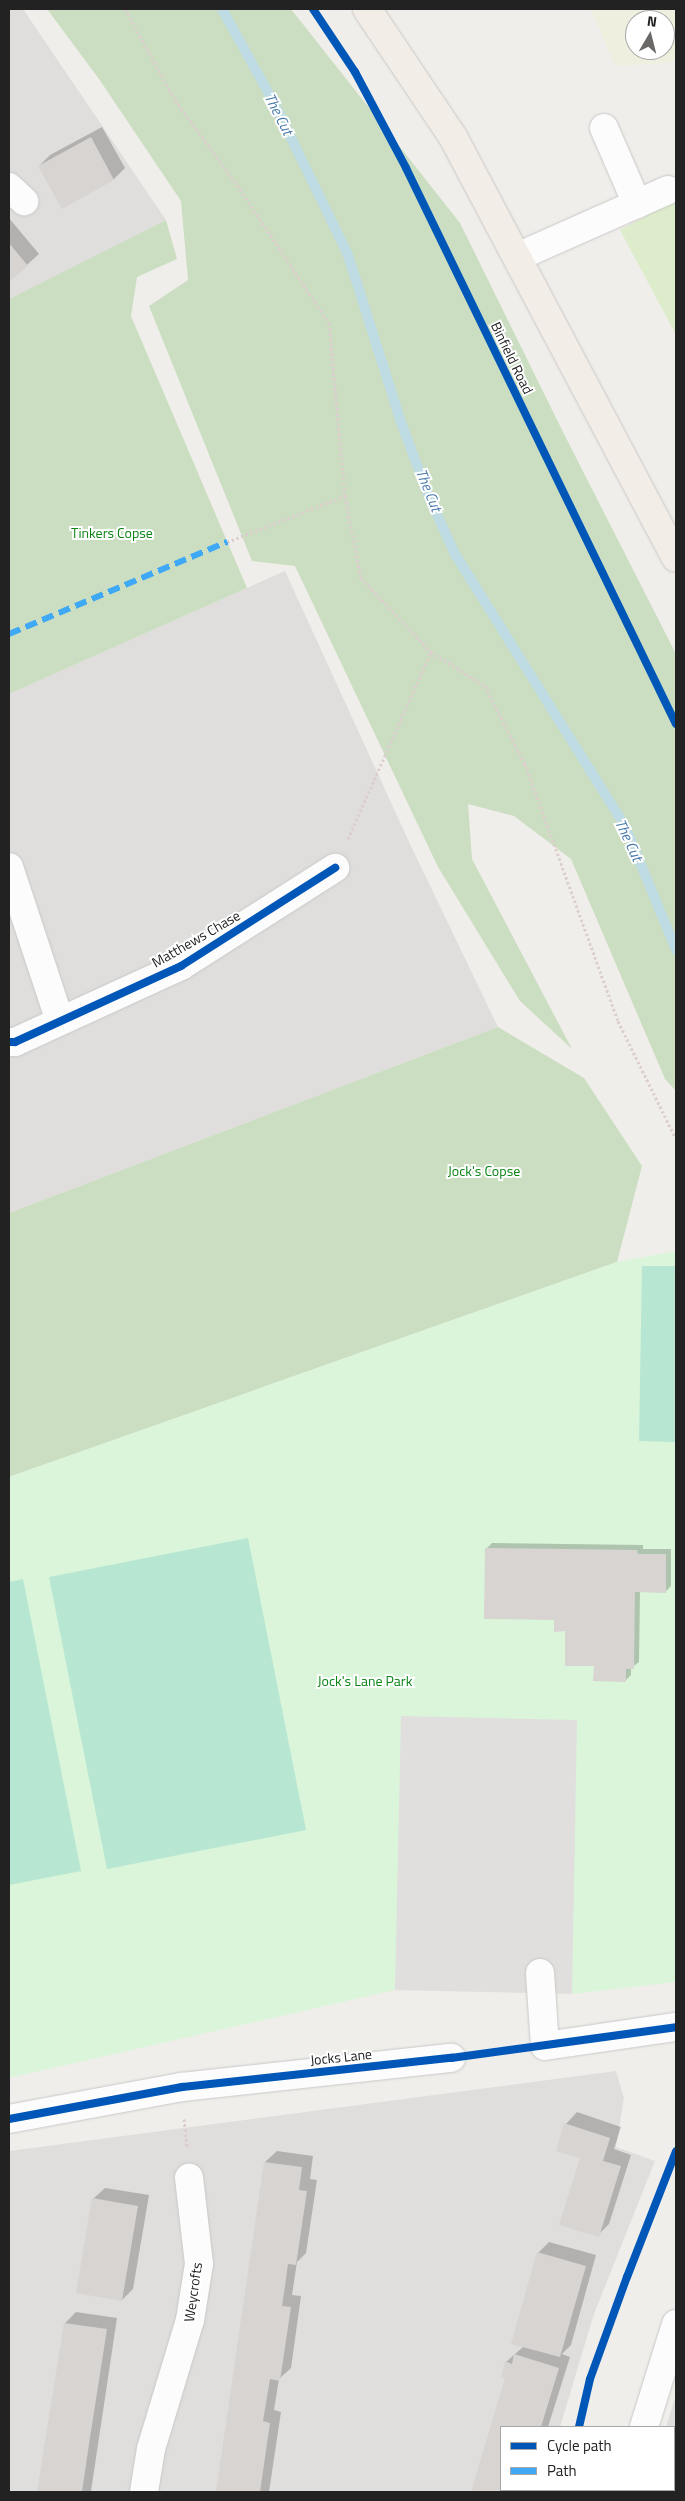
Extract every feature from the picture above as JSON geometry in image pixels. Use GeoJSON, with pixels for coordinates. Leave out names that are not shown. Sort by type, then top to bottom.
{"type":"FeatureCollection","features":[{"type":"Feature","properties":{"kind":"main road"},"geometry":{"type":"LineString","coordinates":[[367,9],[453,137],[676,558]]}},
{"type":"Feature","properties":{"kind":"street"},"geometry":{"type":"LineString","coordinates":[[604,128],[637,204]]}},
{"type":"Feature","properties":{"kind":"street"},"geometry":{"type":"LineString","coordinates":[[517,257],[668,190]]}},
{"type":"Feature","properties":{"kind":"street"},"geometry":{"type":"LineString","coordinates":[[9,868],[60,1021]]}},
{"type":"Feature","properties":{"kind":"street","name":"Matthews Chase"},"geometry":{"type":"LineString","coordinates":[[9,1042],[15,1042],[181,966],[335,868]]}},
{"type":"Feature","properties":{"kind":"street"},"geometry":{"type":"LineString","coordinates":[[540,1973],[546,2046],[676,2027]]}},
{"type":"Feature","properties":{"kind":"street","name":"Jocks Lane"},"geometry":{"type":"LineString","coordinates":[[9,2119],[182,2087],[451,2058]]}},
{"type":"Feature","properties":{"kind":"street","name":"Weycrofts"},"geometry":{"type":"LineString","coordinates":[[144,2492],[151,2449],[190,2320],[199,2264],[189,2178]]}},
{"type":"Feature","properties":{"kind":"street"},"geometry":{"type":"LineString","coordinates":[[644,2426],[676,2324]]}},
{"type":"Feature","properties":{"kind":"path"},"geometry":{"type":"LineString","coordinates":[[126,9],[175,100],[237,184],[329,323],[345,496],[361,578],[431,652],[485,686],[525,764],[618,1021],[676,1139]]}},
{"type":"Feature","properties":{"kind":"path"},"geometry":{"type":"LineString","coordinates":[[227,542],[345,496]]}},
{"type":"Feature","properties":{"kind":"path"},"geometry":{"type":"LineString","coordinates":[[335,868],[431,652]]}},
{"type":"Feature","properties":{"kind":"path"},"geometry":{"type":"LineString","coordinates":[[182,2087],[189,2178]]}},
{"type":"Feature","properties":{"kind":"shaded area"},"geometry":{"type":"Polygon","coordinates":[[[9,9],[23,9],[166,220],[9,299],[9,9]]]}},
{"type":"Feature","properties":{"kind":"shaded area"},"geometry":{"type":"Polygon","coordinates":[[[285,571],[410,844],[498,1027],[9,1213],[9,694],[285,571]]]}},
{"type":"Feature","properties":{"kind":"shaded area"},"geometry":{"type":"Polygon","coordinates":[[[401,1716],[577,1720],[572,1994],[395,1990],[401,1716]]]}},
{"type":"Feature","properties":{"kind":"shaded area"},"geometry":{"type":"Polygon","coordinates":[[[616,2071],[624,2098],[616,2147],[655,2161],[594,2314],[560,2426],[500,2426],[500,2491],[546,2492],[9,2492],[9,2151],[616,2071]]]}},
{"type":"Feature","properties":{"kind":"shaded area"},"geometry":{"type":"Polygon","coordinates":[[[676,2394],[676,2492],[645,2492],[675,2491],[675,2426],[666,2426],[676,2394]]]}},
{"type":"Feature","properties":{"kind":"green space"},"geometry":{"type":"Polygon","coordinates":[[[47,9],[291,9],[460,223],[564,434],[676,654],[676,1091],[665,1079],[571,859],[514,816],[468,804],[472,859],[572,1049],[520,1001],[438,867],[295,566],[252,561],[149,306],[188,280],[181,201],[99,79],[47,9]]]}},
{"type":"Feature","properties":{"kind":"green space"},"geometry":{"type":"Polygon","coordinates":[[[591,9],[676,9],[676,62],[615,66],[591,9]]]}},
{"type":"Feature","properties":{"kind":"green space"},"geometry":{"type":"Polygon","coordinates":[[[676,200],[676,335],[620,230],[676,200]]]}},
{"type":"Feature","properties":{"kind":"green space","name":"Tinkers Copse"},"geometry":{"type":"Polygon","coordinates":[[[166,220],[177,259],[137,277],[131,316],[247,588],[9,694],[9,299],[166,220]]]}},
{"type":"Feature","properties":{"kind":"green space","name":"Jock's Copse"},"geometry":{"type":"Polygon","coordinates":[[[498,1027],[584,1078],[642,1166],[617,1262],[9,1477],[9,1213],[498,1027]]]}},
{"type":"Feature","properties":{"kind":"green space","name":"Jock's Lane Park"},"geometry":{"type":"Polygon","coordinates":[[[676,1251],[676,1982],[572,1994],[395,1990],[9,2078],[9,1477],[617,1262],[676,1251]]]}},
{"type":"Feature","properties":{"kind":"green space"},"geometry":{"type":"Polygon","coordinates":[[[642,1266],[676,1266],[676,1442],[639,1441],[642,1266]]]}},
{"type":"Feature","properties":{"kind":"green space"},"geometry":{"type":"Polygon","coordinates":[[[248,1538],[306,1830],[107,1869],[49,1577],[248,1538]]]}},
{"type":"Feature","properties":{"kind":"green space"},"geometry":{"type":"Polygon","coordinates":[[[23,1579],[81,1871],[9,1885],[9,1582],[23,1579]]]}},
{"type":"Feature","properties":{"kind":"building"},"geometry":{"type":"Polygon","coordinates":[[[91,137],[114,180],[62,209],[38,166],[91,137]]]}},
{"type":"Feature","properties":{"kind":"building"},"geometry":{"type":"Polygon","coordinates":[[[9,243],[28,266],[9,282],[9,243]]]}},
{"type":"Feature","properties":{"kind":"building"},"geometry":{"type":"Polygon","coordinates":[[[485,1548],[637,1550],[638,1554],[666,1554],[666,1593],[635,1592],[634,1669],[626,1669],[626,1682],[593,1681],[594,1666],[565,1666],[565,1631],[554,1632],[554,1620],[484,1619],[485,1548]]]}},
{"type":"Feature","properties":{"kind":"building"},"geometry":{"type":"Polygon","coordinates":[[[564,2123],[610,2138],[603,2161],[621,2166],[599,2237],[559,2225],[580,2158],[556,2151],[564,2123]]]}},
{"type":"Feature","properties":{"kind":"building"},"geometry":{"type":"Polygon","coordinates":[[[264,2162],[302,2167],[299,2190],[307,2191],[296,2265],[288,2264],[282,2306],[291,2307],[280,2381],[270,2379],[263,2421],[270,2423],[260,2492],[216,2492],[264,2162]]]}},
{"type":"Feature","properties":{"kind":"building"},"geometry":{"type":"Polygon","coordinates":[[[92,2198],[138,2206],[122,2301],[76,2293],[92,2198]]]}},
{"type":"Feature","properties":{"kind":"building"},"geometry":{"type":"Polygon","coordinates":[[[537,2252],[586,2266],[560,2357],[511,2344],[537,2252]]]}},
{"type":"Feature","properties":{"kind":"building"},"geometry":{"type":"Polygon","coordinates":[[[64,2323],[107,2329],[82,2492],[37,2492],[64,2323]]]}},
{"type":"Feature","properties":{"kind":"building"},"geometry":{"type":"Polygon","coordinates":[[[514,2354],[559,2368],[541,2426],[500,2426],[500,2491],[520,2492],[471,2492],[505,2378],[501,2377],[505,2361],[512,2364],[514,2354]]]}},
{"type":"Feature","properties":{"kind":"waterway","name":"The Cut"},"geometry":{"type":"LineString","coordinates":[[222,9],[274,103],[348,255],[402,425],[429,497],[455,554],[625,826],[676,950]]}},
{"type":"Feature","properties":{"kind":"marked path"},"geometry":{"type":"LineString","coordinates":[[9,634],[227,542]]}},
{"type":"Feature","properties":{"kind":"cycle path","name":"Binfield Road"},"geometry":{"type":"LineString","coordinates":[[313,9],[355,72],[406,168],[676,724]]}},
{"type":"Feature","properties":{"kind":"cycle path"},"geometry":{"type":"LineString","coordinates":[[9,1042],[15,1042],[181,966],[335,868]]}},
{"type":"Feature","properties":{"kind":"cycle path"},"geometry":{"type":"LineString","coordinates":[[9,2119],[182,2087],[451,2058],[676,2027]]}},
{"type":"Feature","properties":{"kind":"cycle path"},"geometry":{"type":"LineString","coordinates":[[579,2426],[590,2379],[676,2151]]}}]}
